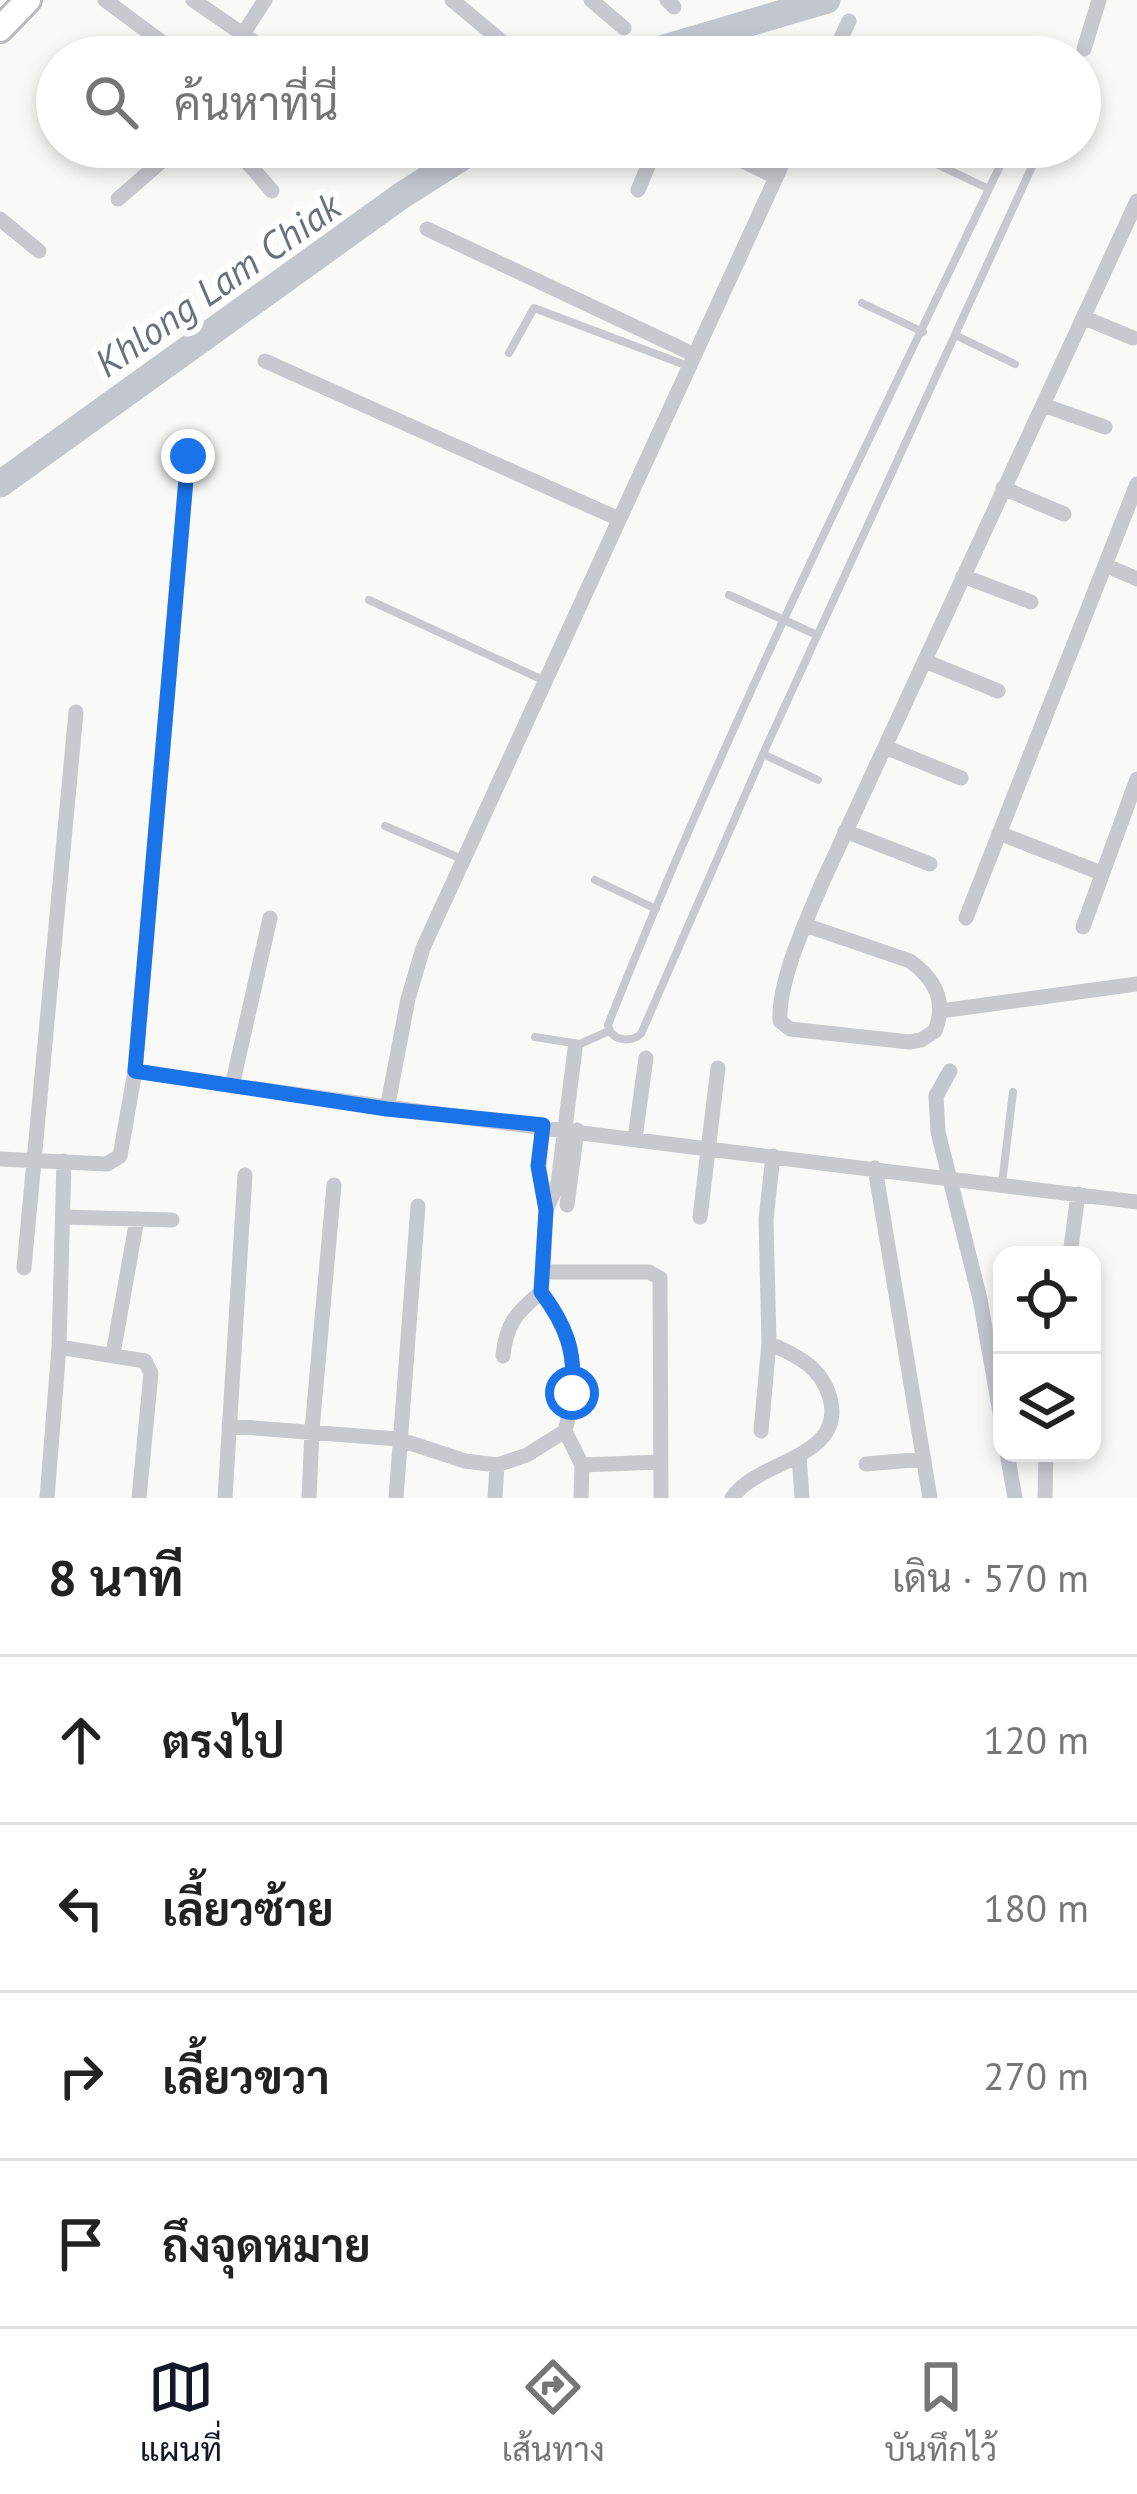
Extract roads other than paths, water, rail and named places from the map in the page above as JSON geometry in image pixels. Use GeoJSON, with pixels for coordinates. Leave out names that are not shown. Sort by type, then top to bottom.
{"type":"FeatureCollection","features":[{"type":"Feature","properties":{"kind":"main road"},"geometry":{"type":"LineString","coordinates":[[0,29],[28,0]]}},
{"type":"Feature","properties":{"kind":"street"},"geometry":{"type":"LineString","coordinates":[[105,0],[154,36]]}},
{"type":"Feature","properties":{"kind":"street"},"geometry":{"type":"LineString","coordinates":[[193,0],[246,36]]}},
{"type":"Feature","properties":{"kind":"street"},"geometry":{"type":"LineString","coordinates":[[243,34],[265,0]]}},
{"type":"Feature","properties":{"kind":"street"},"geometry":{"type":"LineString","coordinates":[[452,0],[495,36]]}},
{"type":"Feature","properties":{"kind":"street"},"geometry":{"type":"LineString","coordinates":[[591,0],[624,28]]}},
{"type":"Feature","properties":{"kind":"street"},"geometry":{"type":"LineString","coordinates":[[1087,36],[1099,0]]}},
{"type":"Feature","properties":{"kind":"street"},"geometry":{"type":"LineString","coordinates":[[842,36],[850,21]]}},
{"type":"Feature","properties":{"kind":"street"},"geometry":{"type":"LineString","coordinates":[[118,199],[154,168]]}},
{"type":"Feature","properties":{"kind":"street"},"geometry":{"type":"LineString","coordinates":[[252,168],[272,191]]}},
{"type":"Feature","properties":{"kind":"street"},"geometry":{"type":"LineString","coordinates":[[638,190],[647,168]]}},
{"type":"Feature","properties":{"kind":"street"},"geometry":{"type":"LineString","coordinates":[[757,168],[776,177]]}},
{"type":"Feature","properties":{"kind":"street"},"geometry":{"type":"LineString","coordinates":[[387,1109],[423,948],[780,168]]}},
{"type":"Feature","properties":{"kind":"street"},"geometry":{"type":"LineString","coordinates":[[805,925],[910,961],[932,980],[940,1011],[935,1031],[909,1042],[782,1026],[781,1003],[805,925],[845,831],[1003,488],[1129,239],[1137,201]]}},
{"type":"Feature","properties":{"kind":"street"},"geometry":{"type":"LineString","coordinates":[[0,219],[39,251]]}},
{"type":"Feature","properties":{"kind":"street"},"geometry":{"type":"LineString","coordinates":[[427,229],[693,361]]}},
{"type":"Feature","properties":{"kind":"street"},"geometry":{"type":"LineString","coordinates":[[1085,319],[1132,338]]}},
{"type":"Feature","properties":{"kind":"street"},"geometry":{"type":"LineString","coordinates":[[265,361],[619,519]]}},
{"type":"Feature","properties":{"kind":"street"},"geometry":{"type":"LineString","coordinates":[[1043,405],[1105,427]]}},
{"type":"Feature","properties":{"kind":"street"},"geometry":{"type":"LineString","coordinates":[[0,1159],[106,1163],[120,1156],[135,1071],[188,456]]}},
{"type":"Feature","properties":{"kind":"street"},"geometry":{"type":"LineString","coordinates":[[966,918],[1137,484]]}},
{"type":"Feature","properties":{"kind":"street"},"geometry":{"type":"LineString","coordinates":[[1003,488],[1064,514]]}},
{"type":"Feature","properties":{"kind":"street"},"geometry":{"type":"LineString","coordinates":[[1105,565],[1137,578]]}},
{"type":"Feature","properties":{"kind":"street"},"geometry":{"type":"LineString","coordinates":[[963,576],[1031,602]]}},
{"type":"Feature","properties":{"kind":"street"},"geometry":{"type":"LineString","coordinates":[[925,661],[998,691]]}},
{"type":"Feature","properties":{"kind":"street"},"geometry":{"type":"LineString","coordinates":[[25,1268],[76,712]]}},
{"type":"Feature","properties":{"kind":"street"},"geometry":{"type":"LineString","coordinates":[[885,747],[961,778]]}},
{"type":"Feature","properties":{"kind":"street"},"geometry":{"type":"LineString","coordinates":[[1083,927],[1137,778]]}},
{"type":"Feature","properties":{"kind":"street"},"geometry":{"type":"LineString","coordinates":[[845,831],[930,864]]}},
{"type":"Feature","properties":{"kind":"street"},"geometry":{"type":"LineString","coordinates":[[999,833],[1101,873]]}},
{"type":"Feature","properties":{"kind":"street"},"geometry":{"type":"LineString","coordinates":[[232,1086],[270,918]]}},
{"type":"Feature","properties":{"kind":"street"},"geometry":{"type":"LineString","coordinates":[[940,1011],[1137,984]]}},
{"type":"Feature","properties":{"kind":"street"},"geometry":{"type":"LineString","coordinates":[[567,1205],[575,1049]]}},
{"type":"Feature","properties":{"kind":"street"},"geometry":{"type":"LineString","coordinates":[[635,1138],[646,1058]]}},
{"type":"Feature","properties":{"kind":"street"},"geometry":{"type":"LineString","coordinates":[[700,1217],[718,1067]]}},
{"type":"Feature","properties":{"kind":"street"},"geometry":{"type":"LineString","coordinates":[[135,1071],[387,1109],[1078,1195],[1136,1196]]}},
{"type":"Feature","properties":{"kind":"street"},"geometry":{"type":"LineString","coordinates":[[543,1125],[539,1180],[546,1210],[541,1292],[561,1319],[571,1344],[574,1367],[566,1431],[582,1465],[581,1498]]}},
{"type":"Feature","properties":{"kind":"street"},"geometry":{"type":"LineString","coordinates":[[546,1210],[558,1183],[570,1129]]}},
{"type":"Feature","properties":{"kind":"street"},"geometry":{"type":"LineString","coordinates":[[761,1431],[769,1343],[765,1244],[773,1156]]}},
{"type":"Feature","properties":{"kind":"street"},"geometry":{"type":"LineString","coordinates":[[47,1498],[59,1347],[64,1160]]}},
{"type":"Feature","properties":{"kind":"street"},"geometry":{"type":"LineString","coordinates":[[875,1168],[930,1498]]}},
{"type":"Feature","properties":{"kind":"street"},"geometry":{"type":"LineString","coordinates":[[225,1498],[245,1175]]}},
{"type":"Feature","properties":{"kind":"street"},"geometry":{"type":"LineString","coordinates":[[309,1498],[334,1185]]}},
{"type":"Feature","properties":{"kind":"street"},"geometry":{"type":"LineString","coordinates":[[1071,1246],[1078,1195]]}},
{"type":"Feature","properties":{"kind":"street"},"geometry":{"type":"LineString","coordinates":[[396,1498],[418,1206]]}},
{"type":"Feature","properties":{"kind":"street"},"geometry":{"type":"LineString","coordinates":[[63,1217],[172,1220]]}},
{"type":"Feature","properties":{"kind":"street"},"geometry":{"type":"LineString","coordinates":[[113,1354],[137,1220]]}},
{"type":"Feature","properties":{"kind":"street"},"geometry":{"type":"LineString","coordinates":[[543,1273],[649,1272],[660,1278],[661,1498]]}},
{"type":"Feature","properties":{"kind":"street"},"geometry":{"type":"LineString","coordinates":[[503,1356],[513,1316],[541,1292]]}},
{"type":"Feature","properties":{"kind":"street"},"geometry":{"type":"LineString","coordinates":[[732,1498],[757,1476],[824,1437],[831,1426],[832,1409],[817,1371],[769,1343]]}},
{"type":"Feature","properties":{"kind":"street"},"geometry":{"type":"LineString","coordinates":[[59,1347],[146,1361],[151,1373],[140,1498]]}},
{"type":"Feature","properties":{"kind":"street"},"geometry":{"type":"LineString","coordinates":[[229,1426],[398,1439],[465,1461],[497,1465],[527,1455],[566,1431]]}},
{"type":"Feature","properties":{"kind":"street"},"geometry":{"type":"LineString","coordinates":[[799,1455],[802,1498]]}},
{"type":"Feature","properties":{"kind":"street"},"geometry":{"type":"LineString","coordinates":[[866,1464],[924,1460]]}},
{"type":"Feature","properties":{"kind":"street"},"geometry":{"type":"LineString","coordinates":[[582,1465],[661,1462]]}},
{"type":"Feature","properties":{"kind":"street"},"geometry":{"type":"LineString","coordinates":[[1045,1498],[1046,1462]]}},
{"type":"Feature","properties":{"kind":"street"},"geometry":{"type":"LineString","coordinates":[[495,1498],[497,1465]]}},
{"type":"Feature","properties":{"kind":"lane"},"geometry":{"type":"LineString","coordinates":[[945,168],[989,189]]}},
{"type":"Feature","properties":{"kind":"lane"},"geometry":{"type":"LineString","coordinates":[[609,1031],[656,909],[785,621],[999,168]]}},
{"type":"Feature","properties":{"kind":"lane"},"geometry":{"type":"LineString","coordinates":[[535,1037],[580,1043],[609,1031],[630,1040],[641,1034],[1031,168]]}},
{"type":"Feature","properties":{"kind":"lane"},"geometry":{"type":"LineString","coordinates":[[862,303],[923,332]]}},
{"type":"Feature","properties":{"kind":"lane"},"geometry":{"type":"LineString","coordinates":[[509,353],[535,308],[693,361]]}},
{"type":"Feature","properties":{"kind":"lane"},"geometry":{"type":"LineString","coordinates":[[955,335],[1016,364]]}},
{"type":"Feature","properties":{"kind":"lane"},"geometry":{"type":"LineString","coordinates":[[729,595],[817,635]]}},
{"type":"Feature","properties":{"kind":"lane"},"geometry":{"type":"LineString","coordinates":[[369,600],[545,681]]}},
{"type":"Feature","properties":{"kind":"lane"},"geometry":{"type":"LineString","coordinates":[[763,754],[818,780]]}},
{"type":"Feature","properties":{"kind":"lane"},"geometry":{"type":"LineString","coordinates":[[385,826],[464,860]]}},
{"type":"Feature","properties":{"kind":"lane"},"geometry":{"type":"LineString","coordinates":[[595,880],[656,909]]}},
{"type":"Feature","properties":{"kind":"lane"},"geometry":{"type":"LineString","coordinates":[[1002,1185],[1012,1092]]}},
{"type":"Feature","properties":{"kind":"waterway","name":"Khlong Lam Chiak"},"geometry":{"type":"LineString","coordinates":[[705,36],[827,0]]}},
{"type":"Feature","properties":{"kind":"waterway","name":"Khlong Lam Chiak"},"geometry":{"type":"LineString","coordinates":[[0,484],[445,168]]}},
{"type":"Feature","properties":{"kind":"waterway"},"geometry":{"type":"LineString","coordinates":[[950,1071],[936,1096],[938,1132],[980,1299],[993,1373]]}},
{"type":"Feature","properties":{"kind":"waterway"},"geometry":{"type":"LineString","coordinates":[[1009,1462],[1015,1498]]}}]}
